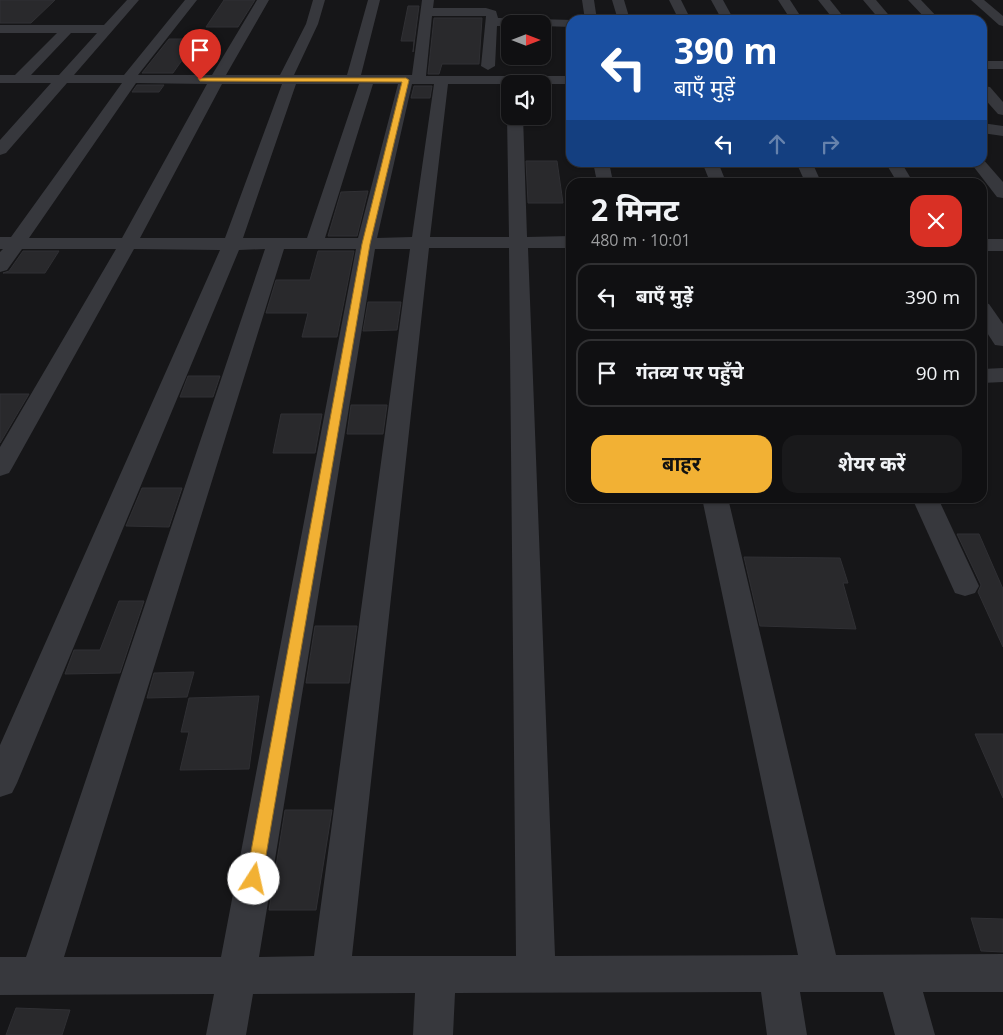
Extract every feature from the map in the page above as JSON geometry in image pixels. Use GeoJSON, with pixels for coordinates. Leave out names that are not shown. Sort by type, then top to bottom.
{"type":"FeatureCollection","features":[{"type":"Feature","properties":{"kind":"street"},"geometry":{"type":"LineString","coordinates":[[0,150],[133,0]]}},
{"type":"Feature","properties":{"kind":"street"},"geometry":{"type":"LineString","coordinates":[[0,266],[8,243],[191,0]]}},
{"type":"Feature","properties":{"kind":"street"},"geometry":{"type":"LineString","coordinates":[[0,468],[128,244],[217,80],[263,0]]}},
{"type":"Feature","properties":{"kind":"street"},"geometry":{"type":"LineString","coordinates":[[0,783],[232,244],[288,80],[312,24],[319,0]]}},
{"type":"Feature","properties":{"kind":"street"},"geometry":{"type":"LineString","coordinates":[[314,244],[360,80],[374,0]]}},
{"type":"Feature","properties":{"kind":"street"},"geometry":{"type":"LineString","coordinates":[[588,0],[590,15]]}},
{"type":"Feature","properties":{"kind":"street"},"geometry":{"type":"LineString","coordinates":[[618,0],[622,15]]}},
{"type":"Feature","properties":{"kind":"street"},"geometry":{"type":"LineString","coordinates":[[675,0],[682,15]]}},
{"type":"Feature","properties":{"kind":"street"},"geometry":{"type":"LineString","coordinates":[[717,0],[725,15]]}},
{"type":"Feature","properties":{"kind":"street"},"geometry":{"type":"LineString","coordinates":[[784,0],[794,15]]}},
{"type":"Feature","properties":{"kind":"street"},"geometry":{"type":"LineString","coordinates":[[824,0],[836,15]]}},
{"type":"Feature","properties":{"kind":"street"},"geometry":{"type":"LineString","coordinates":[[869,0],[882,15]]}},
{"type":"Feature","properties":{"kind":"street"},"geometry":{"type":"LineString","coordinates":[[914,0],[929,15]]}},
{"type":"Feature","properties":{"kind":"street"},"geometry":{"type":"LineString","coordinates":[[977,0],[1003,22]]}},
{"type":"Feature","properties":{"kind":"street"},"geometry":{"type":"LineString","coordinates":[[331,975],[420,243],[423,80],[427,6],[492,14],[488,66]]}},
{"type":"Feature","properties":{"kind":"street"},"geometry":{"type":"LineString","coordinates":[[526,7],[528,15]]}},
{"type":"Feature","properties":{"kind":"street"},"geometry":{"type":"LineString","coordinates":[[490,22],[501,22]]}},
{"type":"Feature","properties":{"kind":"street"},"geometry":{"type":"LineString","coordinates":[[551,23],[566,23]]}},
{"type":"Feature","properties":{"kind":"street"},"geometry":{"type":"LineString","coordinates":[[19,80],[68,29]]}},
{"type":"Feature","properties":{"kind":"street"},"geometry":{"type":"LineString","coordinates":[[1,30],[107,29]]}},
{"type":"Feature","properties":{"kind":"street"},"geometry":{"type":"LineString","coordinates":[[987,66],[1003,65]]}},
{"type":"Feature","properties":{"kind":"street"},"geometry":{"type":"LineString","coordinates":[[0,80],[501,82]]}},
{"type":"Feature","properties":{"kind":"street"},"geometry":{"type":"LineString","coordinates":[[226,1035],[366,244],[423,80]]}},
{"type":"Feature","properties":{"kind":"street"},"geometry":{"type":"LineString","coordinates":[[551,80],[566,80]]}},
{"type":"Feature","properties":{"kind":"street"},"geometry":{"type":"LineString","coordinates":[[987,90],[1003,90]]}},
{"type":"Feature","properties":{"kind":"street"},"geometry":{"type":"LineString","coordinates":[[987,93],[1003,111]]}},
{"type":"Feature","properties":{"kind":"street"},"geometry":{"type":"LineString","coordinates":[[516,125],[536,974]]}},
{"type":"Feature","properties":{"kind":"street"},"geometry":{"type":"LineString","coordinates":[[987,129],[1003,131]]}},
{"type":"Feature","properties":{"kind":"street"},"geometry":{"type":"LineString","coordinates":[[896,167],[903,178]]}},
{"type":"Feature","properties":{"kind":"street"},"geometry":{"type":"LineString","coordinates":[[982,167],[1003,193]]}},
{"type":"Feature","properties":{"kind":"street"},"geometry":{"type":"LineString","coordinates":[[8,243],[366,244],[566,242]]}},
{"type":"Feature","properties":{"kind":"street"},"geometry":{"type":"LineString","coordinates":[[39,976],[276,244]]}},
{"type":"Feature","properties":{"kind":"street"},"geometry":{"type":"LineString","coordinates":[[987,244],[1003,245]]}},
{"type":"Feature","properties":{"kind":"street"},"geometry":{"type":"LineString","coordinates":[[987,316],[1003,340]]}},
{"type":"Feature","properties":{"kind":"street"},"geometry":{"type":"LineString","coordinates":[[987,376],[1003,375]]}},
{"type":"Feature","properties":{"kind":"street"},"geometry":{"type":"LineString","coordinates":[[716,503],[820,973]]}},
{"type":"Feature","properties":{"kind":"street"},"geometry":{"type":"LineString","coordinates":[[927,503],[965,586]]}},
{"type":"Feature","properties":{"kind":"street"},"geometry":{"type":"LineString","coordinates":[[898,973],[915,1035]]}},
{"type":"Feature","properties":{"kind":"street"},"geometry":{"type":"LineString","coordinates":[[0,976],[1003,973]]}},
{"type":"Feature","properties":{"kind":"street"},"geometry":{"type":"LineString","coordinates":[[433,1035],[436,974]]}},
{"type":"Feature","properties":{"kind":"street"},"geometry":{"type":"LineString","coordinates":[[778,974],[788,1035]]}},
{"type":"Feature","properties":{"kind":"building"},"geometry":{"type":"Polygon","coordinates":[[[0,0],[55,0],[31,23],[0,23],[0,0]]]}},
{"type":"Feature","properties":{"kind":"building"},"geometry":{"type":"Polygon","coordinates":[[[224,0],[255,0],[238,27],[206,27],[224,0]]]}},
{"type":"Feature","properties":{"kind":"building"},"geometry":{"type":"Polygon","coordinates":[[[408,6],[419,6],[413,52],[414,41],[401,41],[408,6]]]}},
{"type":"Feature","properties":{"kind":"building"},"geometry":{"type":"Polygon","coordinates":[[[434,18],[482,18],[479,64],[442,64],[439,74],[428,74],[434,18]]]}},
{"type":"Feature","properties":{"kind":"building"},"geometry":{"type":"Polygon","coordinates":[[[169,39],[197,39],[173,73],[142,73],[169,39]]]}},
{"type":"Feature","properties":{"kind":"building"},"geometry":{"type":"Polygon","coordinates":[[[137,85],[164,85],[159,92],[132,92],[137,85]]]}},
{"type":"Feature","properties":{"kind":"building"},"geometry":{"type":"Polygon","coordinates":[[[414,86],[432,86],[430,98],[411,98],[414,86]]]}},
{"type":"Feature","properties":{"kind":"building"},"geometry":{"type":"Polygon","coordinates":[[[526,161],[557,161],[563,203],[528,203],[526,161]]]}},
{"type":"Feature","properties":{"kind":"building"},"geometry":{"type":"Polygon","coordinates":[[[368,191],[357,236],[328,236],[341,192],[368,191]]]}},
{"type":"Feature","properties":{"kind":"building"},"geometry":{"type":"Polygon","coordinates":[[[23,251],[59,251],[45,273],[3,273],[9,271],[23,251]]]}},
{"type":"Feature","properties":{"kind":"building"},"geometry":{"type":"Polygon","coordinates":[[[318,251],[354,251],[337,337],[302,337],[308,313],[266,313],[276,280],[310,280],[318,251]]]}},
{"type":"Feature","properties":{"kind":"building"},"geometry":{"type":"Polygon","coordinates":[[[368,302],[401,302],[397,330],[363,331],[368,302]]]}},
{"type":"Feature","properties":{"kind":"building"},"geometry":{"type":"Polygon","coordinates":[[[188,376],[220,376],[213,397],[180,397],[188,376]]]}},
{"type":"Feature","properties":{"kind":"building"},"geometry":{"type":"Polygon","coordinates":[[[0,394],[29,394],[0,443],[0,394]]]}},
{"type":"Feature","properties":{"kind":"building"},"geometry":{"type":"Polygon","coordinates":[[[351,405],[387,405],[383,434],[347,434],[351,405]]]}},
{"type":"Feature","properties":{"kind":"building"},"geometry":{"type":"Polygon","coordinates":[[[281,414],[322,414],[315,453],[273,453],[281,414]]]}},
{"type":"Feature","properties":{"kind":"building"},"geometry":{"type":"Polygon","coordinates":[[[142,488],[182,488],[169,527],[126,526],[142,488]]]}},
{"type":"Feature","properties":{"kind":"building"},"geometry":{"type":"Polygon","coordinates":[[[957,534],[979,534],[1003,589],[1003,647],[978,592],[981,585],[957,534]]]}},
{"type":"Feature","properties":{"kind":"building"},"geometry":{"type":"Polygon","coordinates":[[[744,557],[840,558],[848,583],[843,583],[856,629],[760,626],[744,557]]]}},
{"type":"Feature","properties":{"kind":"building"},"geometry":{"type":"Polygon","coordinates":[[[119,601],[144,601],[120,673],[65,674],[74,650],[100,650],[119,601]]]}},
{"type":"Feature","properties":{"kind":"building"},"geometry":{"type":"Polygon","coordinates":[[[315,626],[357,626],[349,683],[306,683],[315,626]]]}},
{"type":"Feature","properties":{"kind":"building"},"geometry":{"type":"Polygon","coordinates":[[[194,672],[187,697],[147,698],[154,673],[194,672]]]}},
{"type":"Feature","properties":{"kind":"building"},"geometry":{"type":"Polygon","coordinates":[[[259,696],[249,769],[180,770],[189,732],[181,732],[189,698],[259,696]]]}},
{"type":"Feature","properties":{"kind":"building"},"geometry":{"type":"Polygon","coordinates":[[[975,734],[1003,734],[1003,798],[975,734]]]}},
{"type":"Feature","properties":{"kind":"building"},"geometry":{"type":"Polygon","coordinates":[[[285,810],[332,810],[316,910],[269,910],[285,810]]]}},
{"type":"Feature","properties":{"kind":"building"},"geometry":{"type":"Polygon","coordinates":[[[971,918],[1003,919],[1003,952],[981,951],[971,918]]]}},
{"type":"Feature","properties":{"kind":"building"},"geometry":{"type":"Polygon","coordinates":[[[16,1008],[70,1010],[62,1035],[6,1035],[16,1008]]]}},
{"type":"Feature","properties":{"kind":"route"},"geometry":{"type":"LineString","coordinates":[[200,80],[406,80],[366,244],[254,879]]}}]}
